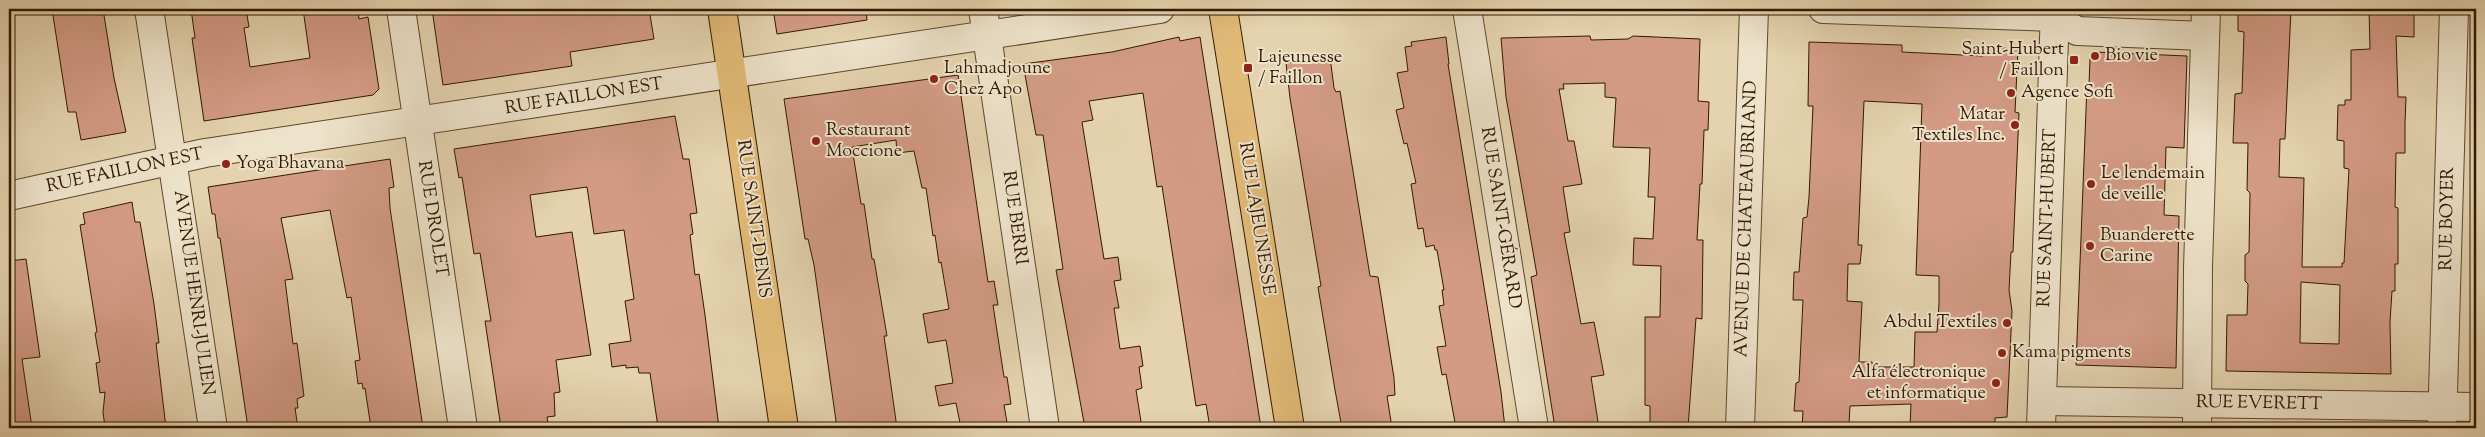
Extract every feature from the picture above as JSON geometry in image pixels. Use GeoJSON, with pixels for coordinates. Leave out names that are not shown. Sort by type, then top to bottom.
{"type":"FeatureCollection","features":[{"type":"Feature","properties":{"kind":"main road","name":"RUE SAINT-DENIS"},"geometry":{"type":"LineString","coordinates":[[722,9],[784,428]]}},
{"type":"Feature","properties":{"kind":"main road","name":"RUE LAJEUNESSE"},"geometry":{"type":"LineString","coordinates":[[1223,9],[1290,428]]}},
{"type":"Feature","properties":{"kind":"street","name":"AVENUE HENRI-JULIEN"},"geometry":{"type":"LineString","coordinates":[[149,9],[213,428]]}},
{"type":"Feature","properties":{"kind":"street","name":"RUE DROLET"},"geometry":{"type":"LineString","coordinates":[[400,9],[463,428]]}},
{"type":"Feature","properties":{"kind":"street","name":"RUE BERRI"},"geometry":{"type":"LineString","coordinates":[[983,9],[1045,428]]}},
{"type":"Feature","properties":{"kind":"street","name":"RUE FAILLON EST"},"geometry":{"type":"LineString","coordinates":[[9,196],[172,160],[1160,9]]}},
{"type":"Feature","properties":{"kind":"street","name":"RUE SAINT-GÉRARD"},"geometry":{"type":"LineString","coordinates":[[1467,9],[1534,428]]}},
{"type":"Feature","properties":{"kind":"street","name":"AVENUE DE CHATEAUBRIAND"},"geometry":{"type":"LineString","coordinates":[[1740,428],[1754,9]]}},
{"type":"Feature","properties":{"kind":"street"},"geometry":{"type":"LineString","coordinates":[[1823,9],[2055,13],[2077,31],[2205,36]]}},
{"type":"Feature","properties":{"kind":"street"},"geometry":{"type":"LineString","coordinates":[[2197,415],[2198,268],[2206,9]]}},
{"type":"Feature","properties":{"kind":"street","name":"RUE BOYER"},"geometry":{"type":"LineString","coordinates":[[2443,418],[2454,9]]}},
{"type":"Feature","properties":{"kind":"street","name":"RUE SAINT-HUBERT"},"geometry":{"type":"LineString","coordinates":[[2041,428],[2055,13]]}},
{"type":"Feature","properties":{"kind":"street","name":"RUE EVERETT"},"geometry":{"type":"LineString","coordinates":[[2042,401],[2197,415],[2443,418],[2476,407]]}},
{"type":"Feature","properties":{"kind":"building"},"geometry":{"type":"Polygon","coordinates":[[[52,9],[103,9],[114,78],[126,132],[81,140],[76,112],[68,112],[52,9]]]}},
{"type":"Feature","properties":{"kind":"building"},"geometry":{"type":"Polygon","coordinates":[[[191,9],[246,9],[249,27],[244,28],[250,67],[310,58],[303,9],[358,9],[359,19],[368,17],[379,89],[373,95],[204,121],[192,38],[195,38],[191,9]]]}},
{"type":"Feature","properties":{"kind":"building"},"geometry":{"type":"Polygon","coordinates":[[[432,9],[649,9],[654,39],[570,52],[572,66],[443,85],[432,9]]]}},
{"type":"Feature","properties":{"kind":"building"},"geometry":{"type":"Polygon","coordinates":[[[773,9],[866,9],[867,20],[777,34],[773,9]]]}},
{"type":"Feature","properties":{"kind":"building"},"geometry":{"type":"Polygon","coordinates":[[[2244,9],[2291,9],[2285,139],[2280,139],[2279,177],[2304,178],[2302,267],[2342,267],[2342,263],[2344,263],[2349,169],[2344,168],[2344,141],[2337,140],[2338,105],[2345,105],[2345,100],[2351,100],[2351,50],[2370,49],[2369,9],[2403,9],[2403,13],[2414,13],[2414,37],[2396,36],[2398,97],[2406,97],[2405,153],[2396,153],[2395,207],[2398,208],[2398,264],[2395,264],[2395,291],[2392,291],[2390,322],[2391,374],[2226,371],[2227,315],[2247,315],[2248,284],[2245,281],[2245,255],[2249,252],[2250,193],[2247,190],[2248,143],[2233,143],[2235,94],[2242,93],[2244,32],[2238,31],[2238,11],[2244,11],[2244,9]],[[2301,282],[2300,343],[2339,344],[2340,285],[2301,282]]]}},
{"type":"Feature","properties":{"kind":"building"},"geometry":{"type":"Polygon","coordinates":[[[1590,36],[1591,40],[1628,39],[1633,36],[1700,39],[1698,101],[1709,102],[1708,130],[1704,130],[1697,240],[1703,240],[1702,319],[1696,318],[1688,428],[1650,428],[1650,406],[1645,405],[1645,317],[1660,317],[1661,266],[1633,265],[1634,238],[1653,239],[1655,197],[1648,197],[1650,148],[1613,147],[1616,98],[1605,97],[1605,83],[1563,84],[1564,89],[1559,89],[1568,141],[1574,141],[1582,184],[1563,187],[1570,232],[1564,233],[1581,324],[1594,322],[1604,375],[1591,377],[1599,428],[1555,428],[1531,277],[1537,275],[1506,97],[1501,38],[1590,36]]]}},
{"type":"Feature","properties":{"kind":"building"},"geometry":{"type":"Polygon","coordinates":[[[1179,37],[1180,41],[1200,37],[1261,428],[1210,428],[1206,404],[1196,406],[1162,186],[1157,187],[1143,93],[1089,101],[1093,120],[1082,122],[1104,259],[1118,257],[1121,280],[1114,281],[1119,308],[1114,308],[1120,349],[1140,346],[1143,366],[1139,367],[1142,388],[1136,390],[1142,428],[1085,428],[1056,270],[1063,269],[1043,135],[1036,135],[1023,64],[1112,52],[1179,37]]]}},
{"type":"Feature","properties":{"kind":"building"},"geometry":{"type":"Polygon","coordinates":[[[1446,37],[1448,64],[1501,392],[1505,428],[1456,428],[1446,374],[1442,375],[1437,347],[1446,346],[1439,306],[1444,305],[1442,290],[1444,290],[1437,250],[1435,250],[1434,245],[1426,247],[1423,228],[1418,229],[1411,184],[1416,183],[1407,143],[1404,144],[1396,110],[1404,108],[1397,73],[1408,71],[1405,47],[1412,46],[1411,42],[1446,37]]]}},
{"type":"Feature","properties":{"kind":"building"},"geometry":{"type":"Polygon","coordinates":[[[1809,42],[1902,45],[1902,52],[1983,56],[1983,47],[2018,49],[2015,112],[2019,113],[2013,252],[2011,252],[2009,290],[2012,311],[2007,417],[1995,418],[1995,428],[1910,428],[1911,404],[1850,406],[1849,424],[1844,424],[1843,428],[1802,428],[1803,411],[1794,411],[1796,383],[1799,382],[1803,300],[1793,300],[1794,272],[1799,272],[1803,218],[1807,217],[1809,197],[1813,106],[1808,106],[1809,42]],[[1864,101],[1858,245],[1862,245],[1860,264],[1848,264],[1847,301],[1862,302],[1859,362],[1872,362],[1873,367],[1914,367],[1915,332],[1937,332],[1939,276],[1916,275],[1922,104],[1864,101]]]}},
{"type":"Feature","properties":{"kind":"building"},"geometry":{"type":"Polygon","coordinates":[[[2095,52],[2187,56],[2184,148],[2166,147],[2164,215],[2179,216],[2176,368],[2076,365],[2087,85],[2089,85],[2090,59],[2095,52]]]}},
{"type":"Feature","properties":{"kind":"building"},"geometry":{"type":"Polygon","coordinates":[[[1330,57],[1334,88],[1336,92],[1340,91],[1370,276],[1378,277],[1394,378],[1395,395],[1387,396],[1392,428],[1342,428],[1335,390],[1318,287],[1321,286],[1286,63],[1330,57]]]}},
{"type":"Feature","properties":{"kind":"building"},"geometry":{"type":"Polygon","coordinates":[[[958,75],[988,282],[994,281],[998,305],[993,305],[1004,377],[1007,377],[1011,404],[1004,405],[1008,428],[961,428],[956,403],[939,406],[935,386],[953,383],[946,340],[928,343],[923,314],[949,309],[941,262],[939,263],[935,235],[933,236],[926,188],[922,188],[914,151],[897,153],[896,140],[852,147],[861,204],[864,204],[872,259],[874,259],[887,336],[884,336],[897,428],[837,428],[814,265],[808,239],[805,239],[784,99],[958,75]]]}},
{"type":"Feature","properties":{"kind":"building"},"geometry":{"type":"Polygon","coordinates":[[[675,116],[683,159],[689,159],[697,213],[690,214],[693,234],[690,235],[695,275],[699,274],[719,428],[658,427],[650,373],[639,373],[638,367],[626,368],[626,365],[612,367],[609,344],[631,341],[625,301],[634,299],[624,230],[594,234],[587,187],[530,195],[536,237],[572,232],[591,355],[556,360],[560,392],[554,393],[555,416],[547,417],[549,428],[501,428],[485,321],[491,321],[480,253],[474,254],[462,177],[459,178],[454,149],[675,116]]]}},
{"type":"Feature","properties":{"kind":"building"},"geometry":{"type":"Polygon","coordinates":[[[390,159],[394,187],[389,188],[390,208],[423,428],[371,428],[365,388],[363,389],[362,383],[358,384],[355,361],[360,360],[351,297],[347,298],[330,210],[281,218],[293,279],[285,280],[293,344],[297,343],[304,396],[297,399],[298,408],[295,408],[298,428],[248,428],[220,238],[218,238],[215,214],[212,214],[208,187],[390,159]]]}},
{"type":"Feature","properties":{"kind":"building"},"geometry":{"type":"Polygon","coordinates":[[[132,202],[135,222],[140,222],[154,304],[159,343],[156,343],[166,428],[110,428],[110,425],[105,426],[103,413],[105,392],[100,393],[96,363],[100,362],[95,333],[97,332],[80,225],[85,224],[83,213],[132,202]]]}},
{"type":"Feature","properties":{"kind":"building"},"geometry":{"type":"Polygon","coordinates":[[[26,259],[40,357],[22,359],[32,428],[9,428],[9,261],[26,259]]]}},
{"type":"Feature","properties":{"kind":"place","name":"Bio vie"},"geometry":{"type":"Point","coordinates":[2095,56]}},
{"type":"Feature","properties":{"kind":"place","name":"Saint-Hubert / Faillon"},"geometry":{"type":"Point","coordinates":[2074,60]}},
{"type":"Feature","properties":{"kind":"place","name":"Lajeunesse / Faillon"},"geometry":{"type":"Point","coordinates":[1248,68]}},
{"type":"Feature","properties":{"kind":"place","name":"Lahmadjoune Chez Apo"},"geometry":{"type":"Point","coordinates":[934,79]}},
{"type":"Feature","properties":{"kind":"place","name":"Agence Sofi"},"geometry":{"type":"Point","coordinates":[2011,93]}},
{"type":"Feature","properties":{"kind":"place","name":"Matar Textiles Inc."},"geometry":{"type":"Point","coordinates":[2015,125]}},
{"type":"Feature","properties":{"kind":"place","name":"Restaurant Moccione"},"geometry":{"type":"Point","coordinates":[816,141]}},
{"type":"Feature","properties":{"kind":"place","name":"Yoga Bhavana"},"geometry":{"type":"Point","coordinates":[226,164]}},
{"type":"Feature","properties":{"kind":"place","name":"Le lendemain de veille"},"geometry":{"type":"Point","coordinates":[2091,184]}},
{"type":"Feature","properties":{"kind":"place","name":"Buanderette Carine"},"geometry":{"type":"Point","coordinates":[2090,246]}},
{"type":"Feature","properties":{"kind":"place","name":"Abdul Textiles"},"geometry":{"type":"Point","coordinates":[2007,323]}},
{"type":"Feature","properties":{"kind":"place","name":"Kama pigments"},"geometry":{"type":"Point","coordinates":[2002,353]}},
{"type":"Feature","properties":{"kind":"place","name":"Alfa électronique et informatique"},"geometry":{"type":"Point","coordinates":[1996,383]}}]}
